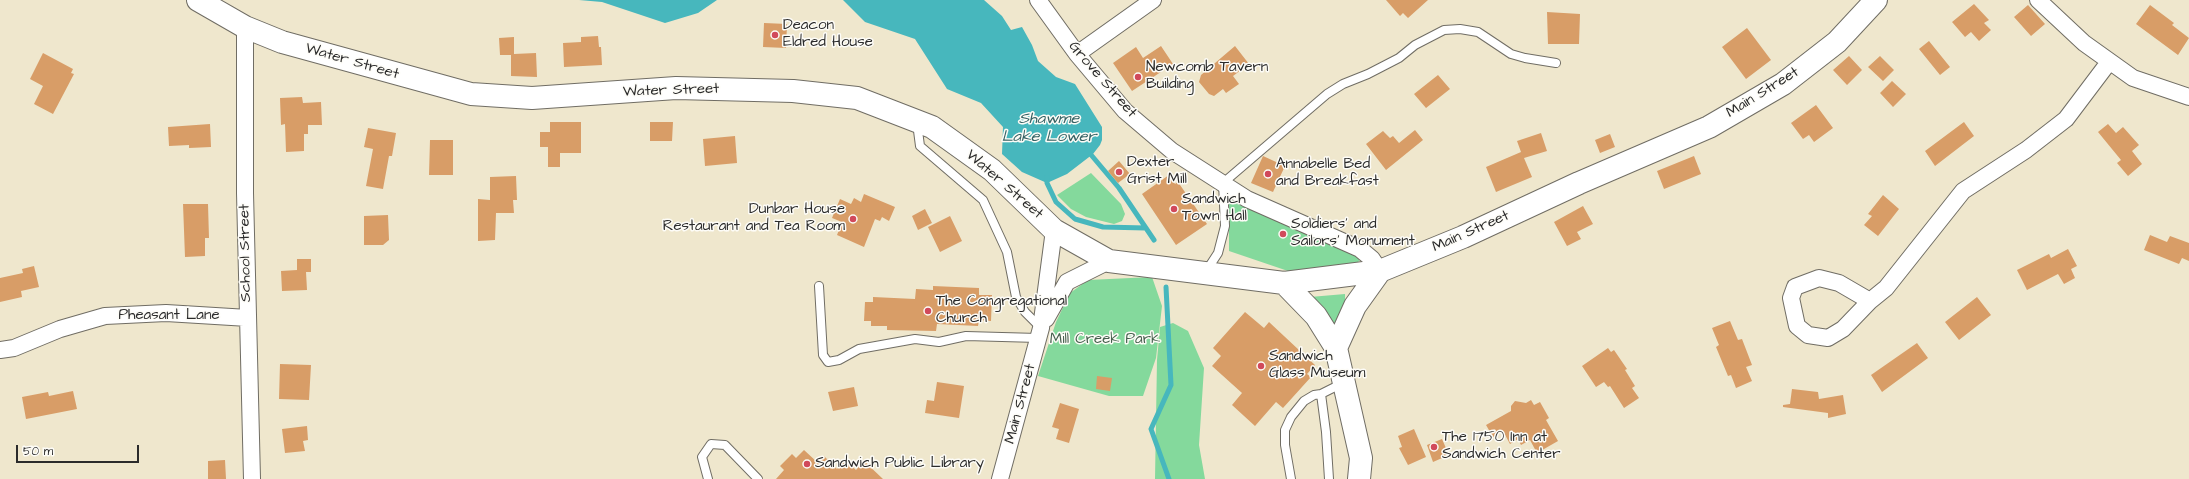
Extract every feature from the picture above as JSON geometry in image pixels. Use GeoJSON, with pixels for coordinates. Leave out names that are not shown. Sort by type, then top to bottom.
{"type":"FeatureCollection","features":[{"type":"Feature","properties":{"kind":"main road","name":"Water Street"},"geometry":{"type":"LineString","coordinates":[[198,0],[245,27],[282,42],[471,94],[532,98],[676,88],[793,91],[857,98],[932,126],[992,170],[1054,230],[1110,261]]}},
{"type":"Feature","properties":{"kind":"main road","name":"Main Street"},"geometry":{"type":"LineString","coordinates":[[1110,261],[1284,283],[1380,271],[1463,237],[1578,183],[1709,126],[1783,84],[1837,42],[1876,0]]}},
{"type":"Feature","properties":{"kind":"main road"},"geometry":{"type":"LineString","coordinates":[[1336,348],[1355,306],[1380,271]]}},
{"type":"Feature","properties":{"kind":"main road"},"geometry":{"type":"LineString","coordinates":[[1284,283],[1316,316],[1336,348],[1361,458],[1360,479]]}},
{"type":"Feature","properties":{"kind":"street","name":"Grove Street"},"geometry":{"type":"LineString","coordinates":[[1038,0],[1077,54],[1125,111],[1172,151],[1247,199],[1360,249],[1372,259],[1380,271]]}},
{"type":"Feature","properties":{"kind":"street"},"geometry":{"type":"LineString","coordinates":[[1077,54],[1152,0]]}},
{"type":"Feature","properties":{"kind":"street"},"geometry":{"type":"LineString","coordinates":[[2038,0],[2084,43],[2133,78],[2189,97]]}},
{"type":"Feature","properties":{"kind":"street","name":"School Street"},"geometry":{"type":"LineString","coordinates":[[245,27],[245,193],[252,479]]}},
{"type":"Feature","properties":{"kind":"street"},"geometry":{"type":"LineString","coordinates":[[1870,301],[1839,283],[1819,278],[1795,287],[1791,298],[1797,326],[1808,335],[1828,338],[1843,329],[1870,301],[1886,288],[1963,192],[2026,150],[2066,119],[2109,62]]}},
{"type":"Feature","properties":{"kind":"street","name":"Main Street"},"geometry":{"type":"LineString","coordinates":[[1000,479],[1040,333],[1054,230]]}},
{"type":"Feature","properties":{"kind":"street","name":"Main Street"},"geometry":{"type":"LineString","coordinates":[[1040,333],[1067,282],[1110,261]]}},
{"type":"Feature","properties":{"kind":"street","name":"Pheasant Lane"},"geometry":{"type":"LineString","coordinates":[[0,350],[14,348],[60,329],[105,316],[166,313],[248,318]]}},
{"type":"Feature","properties":{"kind":"lane"},"geometry":{"type":"LineString","coordinates":[[1205,273],[1218,253],[1226,226],[1223,183],[1327,94],[1342,84],[1368,74],[1399,58],[1415,45],[1444,30],[1460,29],[1478,32],[1511,54],[1556,63]]}},
{"type":"Feature","properties":{"kind":"lane"},"geometry":{"type":"LineString","coordinates":[[917,121],[920,146],[983,200],[1007,252],[1016,298],[1024,312],[1040,333]]}},
{"type":"Feature","properties":{"kind":"lane"},"geometry":{"type":"LineString","coordinates":[[819,286],[823,355],[828,362],[839,360],[859,349],[915,339],[939,342],[966,336],[1040,333]]}},
{"type":"Feature","properties":{"kind":"lane"},"geometry":{"type":"LineString","coordinates":[[1291,479],[1285,445],[1285,430],[1291,417],[1304,401],[1344,382]]}},
{"type":"Feature","properties":{"kind":"lane"},"geometry":{"type":"LineString","coordinates":[[1321,394],[1326,432],[1329,479]]}},
{"type":"Feature","properties":{"kind":"lane"},"geometry":{"type":"LineString","coordinates":[[708,479],[702,457],[711,444],[725,445],[758,479]]}},
{"type":"Feature","properties":{"kind":"green space"},"geometry":{"type":"Polygon","coordinates":[[[1091,173],[1121,204],[1125,214],[1122,221],[1114,224],[1086,217],[1071,209],[1057,195],[1091,173]]]}},
{"type":"Feature","properties":{"kind":"green space"},"geometry":{"type":"Polygon","coordinates":[[[1229,199],[1357,254],[1360,260],[1357,263],[1288,271],[1229,251],[1229,199]]]}},
{"type":"Feature","properties":{"kind":"green space","name":"Mill Creek Park"},"geometry":{"type":"Polygon","coordinates":[[[1152,277],[1162,306],[1156,358],[1143,396],[1109,396],[1038,376],[1056,322],[1070,293],[1088,280],[1152,277]]]}},
{"type":"Feature","properties":{"kind":"green space"},"geometry":{"type":"Polygon","coordinates":[[[1345,294],[1345,302],[1333,330],[1310,297],[1345,294]]]}},
{"type":"Feature","properties":{"kind":"green space"},"geometry":{"type":"Polygon","coordinates":[[[1173,323],[1188,331],[1204,368],[1199,445],[1205,479],[1155,479],[1157,360],[1160,327],[1173,323]]]}},
{"type":"Feature","properties":{"kind":"water"},"geometry":{"type":"Polygon","coordinates":[[[579,0],[717,0],[698,13],[665,23],[602,2],[579,0]]]}},
{"type":"Feature","properties":{"kind":"water","name":"Shawme Lake Lower"},"geometry":{"type":"Polygon","coordinates":[[[843,0],[984,0],[1002,16],[1011,30],[1022,27],[1032,45],[1038,61],[1056,77],[1075,84],[1102,127],[1102,140],[1100,145],[1093,154],[1067,174],[1047,183],[1022,172],[1002,154],[1003,127],[981,103],[947,89],[915,39],[865,22],[843,0]]]}},
{"type":"Feature","properties":{"kind":"building"},"geometry":{"type":"Polygon","coordinates":[[[1386,0],[1428,0],[1408,18],[1403,13],[1400,16],[1386,0]]]}},
{"type":"Feature","properties":{"kind":"building"},"geometry":{"type":"Polygon","coordinates":[[[1974,4],[1989,20],[1984,23],[1991,30],[1979,41],[1971,32],[1965,37],[1952,22],[1974,4]]]}},
{"type":"Feature","properties":{"kind":"building"},"geometry":{"type":"Polygon","coordinates":[[[2028,5],[2045,24],[2031,36],[2014,17],[2028,5]]]}},
{"type":"Feature","properties":{"kind":"building"},"geometry":{"type":"Polygon","coordinates":[[[2150,5],[2174,23],[2172,25],[2189,38],[2178,55],[2136,24],[2150,5]]]}},
{"type":"Feature","properties":{"kind":"building"},"geometry":{"type":"Polygon","coordinates":[[[1547,12],[1580,14],[1579,44],[1548,44],[1547,12]]]}},
{"type":"Feature","properties":{"kind":"building","name":"Deacon Eldred House"},"geometry":{"type":"Polygon","coordinates":[[[764,23],[787,24],[786,48],[763,47],[764,23]]]}},
{"type":"Feature","properties":{"kind":"building"},"geometry":{"type":"Polygon","coordinates":[[[1747,28],[1771,60],[1746,79],[1722,47],[1747,28]]]}},
{"type":"Feature","properties":{"kind":"building"},"geometry":{"type":"Polygon","coordinates":[[[598,36],[599,47],[601,47],[602,65],[564,67],[563,43],[581,42],[581,37],[598,36]]]}},
{"type":"Feature","properties":{"kind":"building"},"geometry":{"type":"Polygon","coordinates":[[[514,37],[514,54],[536,53],[537,77],[511,76],[511,55],[500,55],[499,38],[514,37]]]}},
{"type":"Feature","properties":{"kind":"building"},"geometry":{"type":"Polygon","coordinates":[[[1929,41],[1950,67],[1940,75],[1919,49],[1929,41]]]}},
{"type":"Feature","properties":{"kind":"building","name":"Newcomb Tavern Building"},"geometry":{"type":"Polygon","coordinates":[[[1161,46],[1173,64],[1132,91],[1113,63],[1136,47],[1143,58],[1161,46]]]}},
{"type":"Feature","properties":{"kind":"building"},"geometry":{"type":"Polygon","coordinates":[[[1235,46],[1249,64],[1233,76],[1239,84],[1226,93],[1223,89],[1214,96],[1209,94],[1199,82],[1201,75],[1235,46]]]}},
{"type":"Feature","properties":{"kind":"building"},"geometry":{"type":"Polygon","coordinates":[[[43,53],[73,69],[71,73],[74,74],[53,114],[34,104],[43,86],[30,79],[43,53]]]}},
{"type":"Feature","properties":{"kind":"building"},"geometry":{"type":"Polygon","coordinates":[[[1849,56],[1862,70],[1847,85],[1833,70],[1849,56]]]}},
{"type":"Feature","properties":{"kind":"building"},"geometry":{"type":"Polygon","coordinates":[[[1880,56],[1894,70],[1883,81],[1868,67],[1880,56]]]}},
{"type":"Feature","properties":{"kind":"building"},"geometry":{"type":"Polygon","coordinates":[[[1438,75],[1450,89],[1426,108],[1414,94],[1438,75]]]}},
{"type":"Feature","properties":{"kind":"building"},"geometry":{"type":"Polygon","coordinates":[[[1892,81],[1906,94],[1893,107],[1880,93],[1892,81]]]}},
{"type":"Feature","properties":{"kind":"building"},"geometry":{"type":"Polygon","coordinates":[[[302,97],[303,103],[321,102],[322,125],[308,125],[308,134],[304,134],[304,151],[286,152],[285,124],[281,125],[280,98],[302,97]]]}},
{"type":"Feature","properties":{"kind":"building"},"geometry":{"type":"Polygon","coordinates":[[[1816,105],[1833,128],[1814,142],[1809,135],[1803,139],[1791,123],[1816,105]]]}},
{"type":"Feature","properties":{"kind":"building"},"geometry":{"type":"Polygon","coordinates":[[[550,122],[581,122],[581,153],[560,153],[560,167],[548,167],[548,147],[540,147],[540,132],[550,132],[550,122]]]}},
{"type":"Feature","properties":{"kind":"building"},"geometry":{"type":"Polygon","coordinates":[[[650,122],[673,122],[672,141],[650,141],[650,122]]]}},
{"type":"Feature","properties":{"kind":"building"},"geometry":{"type":"Polygon","coordinates":[[[1964,122],[1974,136],[1935,166],[1925,151],[1964,122]]]}},
{"type":"Feature","properties":{"kind":"building"},"geometry":{"type":"Polygon","coordinates":[[[210,124],[211,147],[189,148],[189,145],[169,146],[168,127],[210,124]]]}},
{"type":"Feature","properties":{"kind":"building"},"geometry":{"type":"Polygon","coordinates":[[[2108,124],[2116,133],[2123,127],[2139,145],[2132,151],[2142,164],[2128,176],[2117,163],[2121,160],[2098,132],[2108,124]]]}},
{"type":"Feature","properties":{"kind":"building"},"geometry":{"type":"Polygon","coordinates":[[[368,128],[396,133],[392,156],[389,156],[383,189],[366,186],[373,149],[364,147],[368,128]]]}},
{"type":"Feature","properties":{"kind":"building"},"geometry":{"type":"Polygon","coordinates":[[[1415,130],[1423,140],[1386,170],[1366,144],[1383,131],[1390,138],[1393,136],[1399,143],[1415,130]]]}},
{"type":"Feature","properties":{"kind":"building"},"geometry":{"type":"Polygon","coordinates":[[[1541,133],[1547,151],[1524,158],[1532,177],[1496,192],[1486,167],[1521,152],[1517,141],[1541,133]]]}},
{"type":"Feature","properties":{"kind":"building"},"geometry":{"type":"Polygon","coordinates":[[[1610,134],[1615,147],[1600,153],[1595,140],[1610,134]]]}},
{"type":"Feature","properties":{"kind":"building"},"geometry":{"type":"Polygon","coordinates":[[[735,136],[737,163],[705,166],[703,139],[735,136]]]}},
{"type":"Feature","properties":{"kind":"building"},"geometry":{"type":"Polygon","coordinates":[[[430,140],[453,140],[453,175],[429,175],[430,140]]]}},
{"type":"Feature","properties":{"kind":"building","name":"Annabelle Bed and Breakfast"},"geometry":{"type":"Polygon","coordinates":[[[1263,156],[1285,166],[1273,192],[1251,183],[1263,156]]]}},
{"type":"Feature","properties":{"kind":"building"},"geometry":{"type":"Polygon","coordinates":[[[1694,156],[1701,174],[1664,189],[1657,171],[1694,156]]]}},
{"type":"Feature","properties":{"kind":"building","name":"Dexter Grist Mill"},"geometry":{"type":"Polygon","coordinates":[[[1119,161],[1130,174],[1118,183],[1108,171],[1119,161]]]}},
{"type":"Feature","properties":{"kind":"building","name":"Sandwich Town Hall"},"geometry":{"type":"Polygon","coordinates":[[[1169,175],[1175,184],[1178,182],[1207,224],[1176,245],[1142,194],[1169,175]]]}},
{"type":"Feature","properties":{"kind":"building"},"geometry":{"type":"Polygon","coordinates":[[[516,176],[517,200],[513,200],[514,213],[496,213],[495,240],[478,241],[478,199],[490,200],[490,177],[516,176]]]}},
{"type":"Feature","properties":{"kind":"building","name":"Dunbar House Restaurant and Tea Room"},"geometry":{"type":"Polygon","coordinates":[[[864,194],[895,207],[889,221],[882,217],[880,221],[875,219],[864,247],[837,235],[842,222],[832,218],[840,199],[851,204],[854,198],[861,202],[864,194]]]}},
{"type":"Feature","properties":{"kind":"building"},"geometry":{"type":"Polygon","coordinates":[[[1883,195],[1899,209],[1878,236],[1864,225],[1872,216],[1868,214],[1883,195]]]}},
{"type":"Feature","properties":{"kind":"building"},"geometry":{"type":"Polygon","coordinates":[[[183,204],[208,204],[209,238],[205,238],[205,256],[185,257],[183,204]]]}},
{"type":"Feature","properties":{"kind":"building"},"geometry":{"type":"Polygon","coordinates":[[[1583,206],[1593,224],[1577,232],[1581,239],[1567,246],[1554,222],[1583,206]]]}},
{"type":"Feature","properties":{"kind":"building"},"geometry":{"type":"Polygon","coordinates":[[[925,209],[932,223],[918,230],[912,216],[925,209]]]}},
{"type":"Feature","properties":{"kind":"building"},"geometry":{"type":"Polygon","coordinates":[[[388,215],[389,240],[383,245],[364,245],[364,216],[388,215]]]}},
{"type":"Feature","properties":{"kind":"building"},"geometry":{"type":"Polygon","coordinates":[[[950,216],[962,241],[940,252],[928,227],[950,216]]]}},
{"type":"Feature","properties":{"kind":"building"},"geometry":{"type":"Polygon","coordinates":[[[2150,235],[2167,242],[2170,236],[2189,243],[2189,261],[2182,258],[2179,264],[2144,250],[2150,235]]]}},
{"type":"Feature","properties":{"kind":"building"},"geometry":{"type":"Polygon","coordinates":[[[2068,249],[2077,266],[2071,269],[2075,278],[2064,284],[2058,274],[2027,290],[2017,270],[2049,254],[2051,258],[2068,249]]]}},
{"type":"Feature","properties":{"kind":"building"},"geometry":{"type":"Polygon","coordinates":[[[297,259],[311,259],[311,272],[306,272],[307,290],[282,291],[281,271],[297,270],[297,259]]]}},
{"type":"Feature","properties":{"kind":"building"},"geometry":{"type":"Polygon","coordinates":[[[34,266],[39,287],[21,291],[22,297],[0,302],[0,278],[23,273],[22,269],[34,266]]]}},
{"type":"Feature","properties":{"kind":"building","name":"The Congregational Church"},"geometry":{"type":"Polygon","coordinates":[[[933,286],[979,288],[979,295],[992,295],[991,321],[979,320],[978,326],[937,324],[936,331],[887,330],[887,326],[871,326],[871,321],[864,321],[865,302],[873,302],[873,297],[915,299],[916,289],[933,290],[933,286]]]}},
{"type":"Feature","properties":{"kind":"building"},"geometry":{"type":"Polygon","coordinates":[[[1977,297],[1991,315],[1959,340],[1945,322],[1977,297]]]}},
{"type":"Feature","properties":{"kind":"building"},"geometry":{"type":"Polygon","coordinates":[[[1245,312],[1264,328],[1269,322],[1315,365],[1307,374],[1311,377],[1283,408],[1276,402],[1255,426],[1232,405],[1242,393],[1212,366],[1221,356],[1213,348],[1245,312]]]}},
{"type":"Feature","properties":{"kind":"building"},"geometry":{"type":"Polygon","coordinates":[[[1730,321],[1738,340],[1742,339],[1752,365],[1746,367],[1752,381],[1736,388],[1731,375],[1728,376],[1716,347],[1719,345],[1712,328],[1730,321]]]}},
{"type":"Feature","properties":{"kind":"building"},"geometry":{"type":"Polygon","coordinates":[[[1917,343],[1928,358],[1882,392],[1871,375],[1917,343]]]}},
{"type":"Feature","properties":{"kind":"building"},"geometry":{"type":"Polygon","coordinates":[[[1608,348],[1611,352],[1614,350],[1627,369],[1625,370],[1635,386],[1632,388],[1639,398],[1624,408],[1610,386],[1608,387],[1604,382],[1596,387],[1582,366],[1608,348]]]}},
{"type":"Feature","properties":{"kind":"building"},"geometry":{"type":"Polygon","coordinates":[[[280,364],[311,365],[309,400],[279,399],[280,364]]]}},
{"type":"Feature","properties":{"kind":"building"},"geometry":{"type":"Polygon","coordinates":[[[1097,376],[1112,378],[1110,391],[1096,389],[1097,376]]]}},
{"type":"Feature","properties":{"kind":"building"},"geometry":{"type":"Polygon","coordinates":[[[937,382],[964,386],[959,418],[925,413],[927,400],[934,401],[937,382]]]}},
{"type":"Feature","properties":{"kind":"building"},"geometry":{"type":"Polygon","coordinates":[[[854,387],[858,406],[833,411],[828,392],[854,387]]]}},
{"type":"Feature","properties":{"kind":"building"},"geometry":{"type":"Polygon","coordinates":[[[1792,389],[1818,392],[1819,399],[1843,395],[1846,414],[1828,418],[1828,413],[1783,407],[1783,405],[1790,404],[1792,389]]]}},
{"type":"Feature","properties":{"kind":"building"},"geometry":{"type":"Polygon","coordinates":[[[73,391],[77,409],[26,419],[22,397],[48,392],[49,396],[73,391]]]}},
{"type":"Feature","properties":{"kind":"building"},"geometry":{"type":"Polygon","coordinates":[[[1531,400],[1534,405],[1540,402],[1549,418],[1546,420],[1558,441],[1537,453],[1530,440],[1521,445],[1518,439],[1510,444],[1503,431],[1493,437],[1486,425],[1511,411],[1511,406],[1515,401],[1526,403],[1531,400]]]}},
{"type":"Feature","properties":{"kind":"building"},"geometry":{"type":"Polygon","coordinates":[[[1060,403],[1079,409],[1069,443],[1056,439],[1059,429],[1052,427],[1060,403]]]}},
{"type":"Feature","properties":{"kind":"building"},"geometry":{"type":"Polygon","coordinates":[[[307,426],[308,440],[303,441],[305,451],[285,453],[282,429],[307,426]]]}},
{"type":"Feature","properties":{"kind":"building","name":"The 1750 Inn at Sandwich Center"},"geometry":{"type":"Polygon","coordinates":[[[1414,429],[1426,457],[1408,465],[1399,448],[1402,447],[1398,436],[1414,429]]]}},
{"type":"Feature","properties":{"kind":"building"},"geometry":{"type":"Polygon","coordinates":[[[1442,439],[1449,455],[1433,462],[1427,445],[1442,439]]]}},
{"type":"Feature","properties":{"kind":"building","name":"Sandwich Public Library"},"geometry":{"type":"Polygon","coordinates":[[[804,450],[817,462],[824,456],[837,469],[845,460],[856,470],[864,461],[883,479],[776,479],[784,470],[780,466],[792,454],[796,458],[804,450]]]}},
{"type":"Feature","properties":{"kind":"building"},"geometry":{"type":"Polygon","coordinates":[[[225,460],[226,479],[208,479],[208,461],[225,460]]]}},
{"type":"Feature","properties":{"kind":"waterway"},"geometry":{"type":"LineString","coordinates":[[1087,150],[1119,188],[1154,240]]}},
{"type":"Feature","properties":{"kind":"waterway"},"geometry":{"type":"LineString","coordinates":[[1047,177],[1047,183],[1056,202],[1075,219],[1103,227],[1146,228]]}},
{"type":"Feature","properties":{"kind":"waterway"},"geometry":{"type":"LineString","coordinates":[[1166,287],[1171,385],[1151,429],[1169,479]]}},
{"type":"Feature","properties":{"kind":"place","name":"Deacon Eldred House"},"geometry":{"type":"Point","coordinates":[775,35]}},
{"type":"Feature","properties":{"kind":"place","name":"Newcomb Tavern Building"},"geometry":{"type":"Point","coordinates":[1138,77]}},
{"type":"Feature","properties":{"kind":"place","name":"Dexter Grist Mill"},"geometry":{"type":"Point","coordinates":[1119,172]}},
{"type":"Feature","properties":{"kind":"place","name":"Annabelle Bed and Breakfast"},"geometry":{"type":"Point","coordinates":[1268,174]}},
{"type":"Feature","properties":{"kind":"place","name":"Sandwich Town Hall"},"geometry":{"type":"Point","coordinates":[1174,209]}},
{"type":"Feature","properties":{"kind":"place","name":"Dunbar House Restaurant and Tea Room"},"geometry":{"type":"Point","coordinates":[853,219]}},
{"type":"Feature","properties":{"kind":"place","name":"Soldiers' and Sailors' Monument"},"geometry":{"type":"Point","coordinates":[1283,234]}},
{"type":"Feature","properties":{"kind":"place","name":"The Congregational Church"},"geometry":{"type":"Point","coordinates":[928,311]}},
{"type":"Feature","properties":{"kind":"place","name":"Sandwich Glass Museum"},"geometry":{"type":"Point","coordinates":[1261,366]}},
{"type":"Feature","properties":{"kind":"place","name":"The 1750 Inn at Sandwich Center"},"geometry":{"type":"Point","coordinates":[1434,447]}},
{"type":"Feature","properties":{"kind":"place","name":"Sandwich Public Library"},"geometry":{"type":"Point","coordinates":[807,464]}}]}
